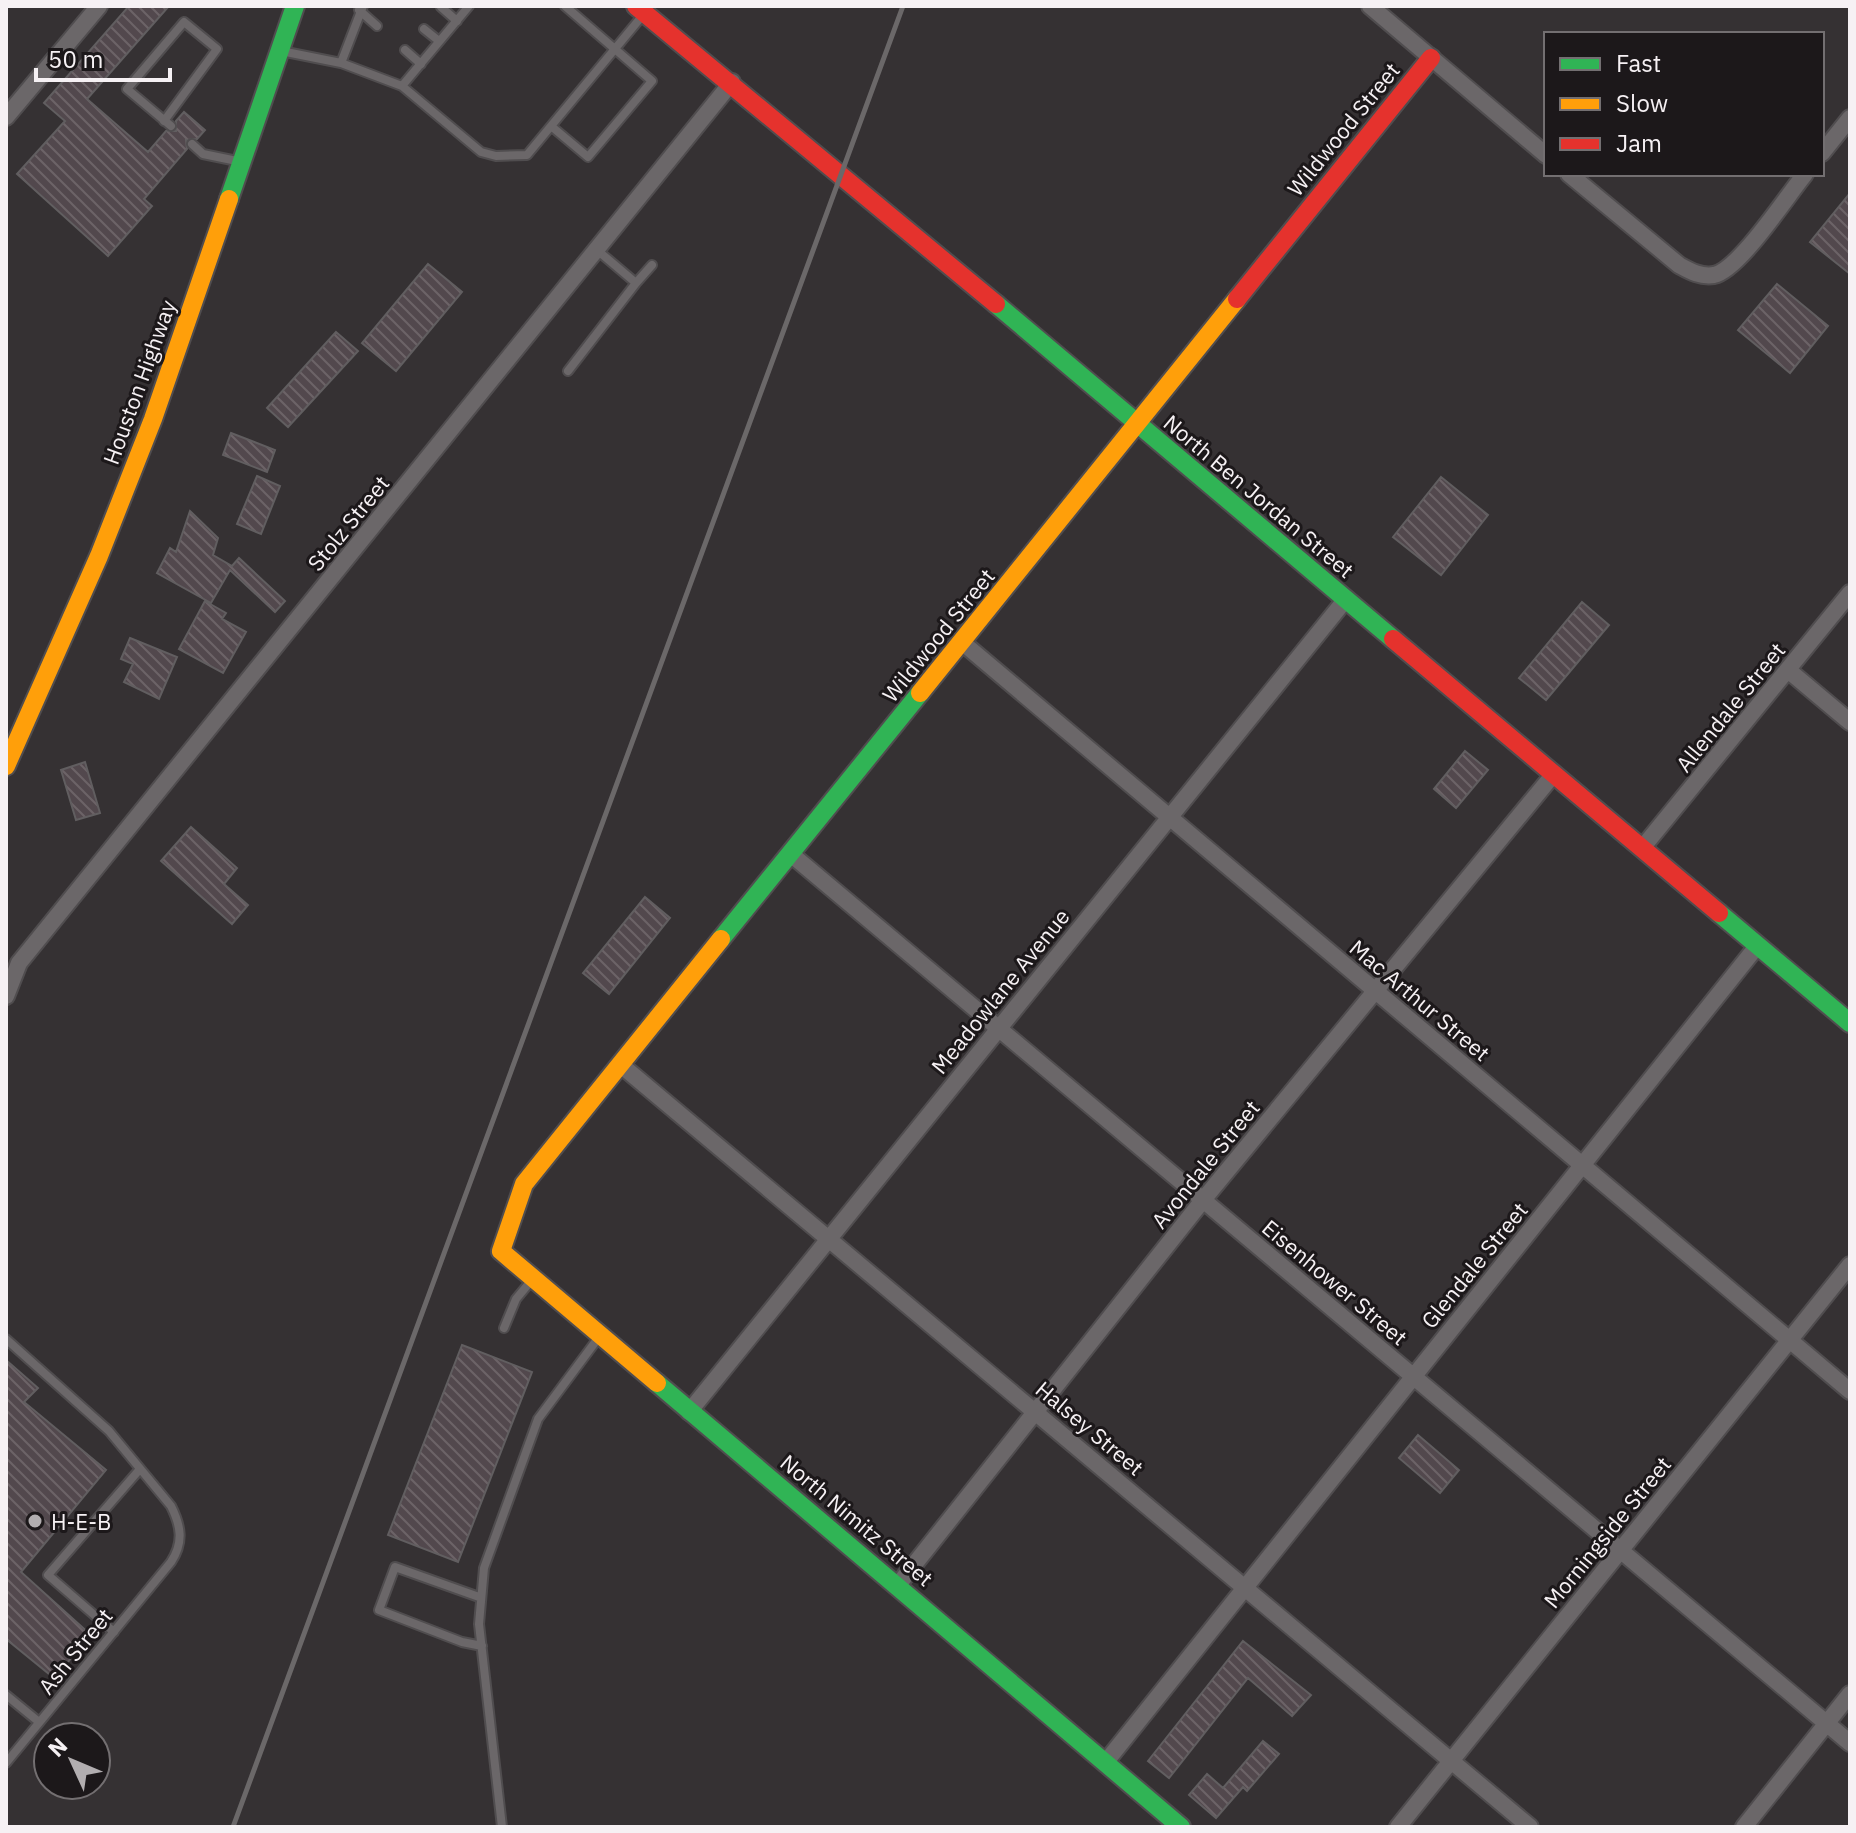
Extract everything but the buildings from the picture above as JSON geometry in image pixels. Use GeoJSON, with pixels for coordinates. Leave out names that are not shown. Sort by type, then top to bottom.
{"type":"FeatureCollection","features":[{"type":"Feature","properties":{"kind":"street"},"geometry":{"type":"LineString","coordinates":[[6,117],[99,6]]}},
{"type":"Feature","properties":{"kind":"street","name":"Houston Highway"},"geometry":{"type":"LineString","coordinates":[[6,766],[99,556],[153,419],[295,6]]}},
{"type":"Feature","properties":{"kind":"street"},"geometry":{"type":"LineString","coordinates":[[1370,6],[1544,153]]}},
{"type":"Feature","properties":{"kind":"street","name":"North Ben Jordan Street"},"geometry":{"type":"LineString","coordinates":[[641,9],[732,82],[1850,1023]]}},
{"type":"Feature","properties":{"kind":"street","name":"Wildwood Street"},"geometry":{"type":"LineString","coordinates":[[501,1251],[524,1184],[963,643],[1431,58]]}},
{"type":"Feature","properties":{"kind":"street","name":"Stolz Street"},"geometry":{"type":"LineString","coordinates":[[6,996],[19,963],[732,82]]}},
{"type":"Feature","properties":{"kind":"street"},"geometry":{"type":"LineString","coordinates":[[1824,150],[1850,118]]}},
{"type":"Feature","properties":{"kind":"street"},"geometry":{"type":"LineString","coordinates":[[1571,176],[1679,265],[1695,274],[1706,275],[1716,275],[1736,261],[1803,176]]}},
{"type":"Feature","properties":{"kind":"street","name":"Allendale Street"},"geometry":{"type":"LineString","coordinates":[[1643,847],[1850,593]]}},
{"type":"Feature","properties":{"kind":"street","name":"Meadowlane Avenue"},"geometry":{"type":"LineString","coordinates":[[689,1412],[1346,599]]}},
{"type":"Feature","properties":{"kind":"street","name":"Mac Arthur Street"},"geometry":{"type":"LineString","coordinates":[[963,643],[1850,1391]]}},
{"type":"Feature","properties":{"kind":"street"},"geometry":{"type":"LineString","coordinates":[[1788,670],[1850,722]]}},
{"type":"Feature","properties":{"kind":"street","name":"Avondale Street"},"geometry":{"type":"LineString","coordinates":[[898,1585],[1203,1200],[1553,775]]}},
{"type":"Feature","properties":{"kind":"street","name":"Eisenhower Street"},"geometry":{"type":"LineString","coordinates":[[792,855],[1850,1743]]}},
{"type":"Feature","properties":{"kind":"street","name":"Glendale Street"},"geometry":{"type":"LineString","coordinates":[[1105,1763],[1758,945]]}},
{"type":"Feature","properties":{"kind":"street","name":"Halsey Street"},"geometry":{"type":"LineString","coordinates":[[621,1065],[1530,1827]]}},
{"type":"Feature","properties":{"kind":"street","name":"North Nimitz Street"},"geometry":{"type":"LineString","coordinates":[[501,1251],[1181,1827]]}},
{"type":"Feature","properties":{"kind":"street","name":"Morningside Street"},"geometry":{"type":"LineString","coordinates":[[1398,1827],[1850,1265]]}},
{"type":"Feature","properties":{"kind":"street"},"geometry":{"type":"LineString","coordinates":[[1744,1827],[1850,1694]]}},
{"type":"Feature","properties":{"kind":"lane"},"geometry":{"type":"LineString","coordinates":[[402,86],[469,6]]}},
{"type":"Feature","properties":{"kind":"lane"},"geometry":{"type":"LineString","coordinates":[[551,126],[588,157],[652,81],[565,6]]}},
{"type":"Feature","properties":{"kind":"lane"},"geometry":{"type":"LineString","coordinates":[[441,7],[457,21]]}},
{"type":"Feature","properties":{"kind":"lane"},"geometry":{"type":"LineString","coordinates":[[341,63],[361,8],[377,26]]}},
{"type":"Feature","properties":{"kind":"lane"},"geometry":{"type":"LineString","coordinates":[[280,51],[341,63],[402,86],[481,152],[496,156],[527,155],[615,48],[641,9]]}},
{"type":"Feature","properties":{"kind":"lane"},"geometry":{"type":"LineString","coordinates":[[184,22],[217,49],[167,124],[127,89],[184,22]]}},
{"type":"Feature","properties":{"kind":"lane"},"geometry":{"type":"LineString","coordinates":[[424,29],[439,41]]}},
{"type":"Feature","properties":{"kind":"lane"},"geometry":{"type":"LineString","coordinates":[[405,50],[421,64]]}},
{"type":"Feature","properties":{"kind":"lane"},"geometry":{"type":"LineString","coordinates":[[192,144],[203,154],[242,162]]}},
{"type":"Feature","properties":{"kind":"lane"},"geometry":{"type":"LineString","coordinates":[[597,250],[636,283]]}},
{"type":"Feature","properties":{"kind":"lane"},"geometry":{"type":"LineString","coordinates":[[568,371],[652,265]]}},
{"type":"Feature","properties":{"kind":"lane"},"geometry":{"type":"LineString","coordinates":[[504,1328],[516,1299],[533,1279]]}},
{"type":"Feature","properties":{"kind":"lane"},"geometry":{"type":"LineString","coordinates":[[502,1827],[482,1646],[479,1597],[484,1568],[538,1419],[600,1336]]}},
{"type":"Feature","properties":{"kind":"lane"},"geometry":{"type":"LineString","coordinates":[[6,1339],[109,1431],[140,1469],[48,1575],[114,1632]]}},
{"type":"Feature","properties":{"kind":"lane","name":"Ash Street"},"geometry":{"type":"LineString","coordinates":[[40,1721],[171,1562],[181,1542],[177,1518],[140,1469]]}},
{"type":"Feature","properties":{"kind":"lane"},"geometry":{"type":"LineString","coordinates":[[479,1597],[395,1567],[379,1610],[462,1642],[482,1646]]}},
{"type":"Feature","properties":{"kind":"lane"},"geometry":{"type":"LineString","coordinates":[[6,1695],[38,1721]]}},
{"type":"Feature","properties":{"kind":"lane","name":"Ash Street"},"geometry":{"type":"LineString","coordinates":[[6,1763],[32,1731]]}},
{"type":"Feature","properties":{"kind":"railway"},"geometry":{"type":"LineString","coordinates":[[233,1827],[903,6]]}},
{"type":"Feature","properties":{"kind":"traffic: fast"},"geometry":{"type":"LineString","coordinates":[[229,199],[295,6]]}},
{"type":"Feature","properties":{"kind":"traffic: fast"},"geometry":{"type":"LineString","coordinates":[[996,304],[1393,639]]}},
{"type":"Feature","properties":{"kind":"traffic: fast"},"geometry":{"type":"LineString","coordinates":[[721,939],[920,693]]}},
{"type":"Feature","properties":{"kind":"traffic: fast"},"geometry":{"type":"LineString","coordinates":[[1719,913],[1850,1023]]}},
{"type":"Feature","properties":{"kind":"traffic: fast"},"geometry":{"type":"LineString","coordinates":[[657,1383],[1181,1827]]}},
{"type":"Feature","properties":{"kind":"traffic: slow"},"geometry":{"type":"LineString","coordinates":[[6,766],[99,556],[153,419],[229,199]]}},
{"type":"Feature","properties":{"kind":"traffic: slow"},"geometry":{"type":"LineString","coordinates":[[920,693],[1237,299]]}},
{"type":"Feature","properties":{"kind":"traffic: slow"},"geometry":{"type":"LineString","coordinates":[[657,1383],[501,1251],[524,1184],[721,939]]}},
{"type":"Feature","properties":{"kind":"traffic: jam"},"geometry":{"type":"LineString","coordinates":[[636,6],[996,304]]}},
{"type":"Feature","properties":{"kind":"traffic: jam"},"geometry":{"type":"LineString","coordinates":[[1237,299],[1431,58]]}},
{"type":"Feature","properties":{"kind":"traffic: jam"},"geometry":{"type":"LineString","coordinates":[[1393,639],[1719,913]]}},
{"type":"Feature","properties":{"kind":"place","name":"H-E-B"},"geometry":{"type":"Point","coordinates":[35,1521]}}]}
